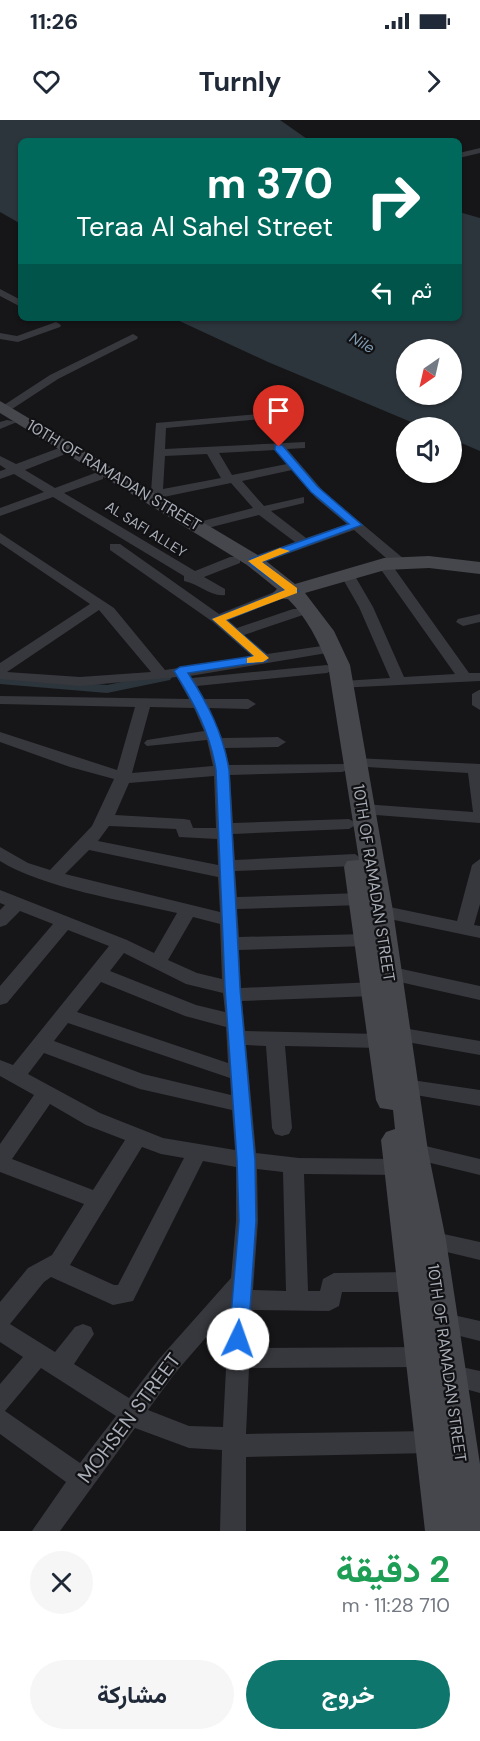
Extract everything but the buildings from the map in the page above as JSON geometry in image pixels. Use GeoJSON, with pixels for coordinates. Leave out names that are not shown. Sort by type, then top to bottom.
{"type":"FeatureCollection","features":[{"type":"Feature","properties":{"kind":"main road","name":"10TH OF RAMADAN STREET"},"geometry":{"type":"LineString","coordinates":[[3,415],[59,452],[245,561]]}},
{"type":"Feature","properties":{"kind":"main road","name":"10TH OF RAMADAN STREET"},"geometry":{"type":"LineString","coordinates":[[3,415],[153,495],[200,526],[291,599],[311,610],[339,665],[330,668]]}},
{"type":"Feature","properties":{"kind":"main road"},"geometry":{"type":"LineString","coordinates":[[291,599],[347,574],[391,563],[429,562],[480,568]]}},
{"type":"Feature","properties":{"kind":"main road","name":"10TH OF RAMADAN STREET"},"geometry":{"type":"LineString","coordinates":[[291,599],[330,668],[348,765],[371,905],[406,1159],[430,1240],[448,1375],[456,1521]]}},
{"type":"Feature","properties":{"kind":"main road","name":"10TH OF RAMADAN STREET"},"geometry":{"type":"LineString","coordinates":[[356,817],[355,860],[371,905],[367,940],[381,981]]}},
{"type":"Feature","properties":{"kind":"main road","name":"10TH OF RAMADAN STREET"},"geometry":{"type":"LineString","coordinates":[[389,1037],[405,1088],[412,1282],[430,1442],[456,1521]]}},
{"type":"Feature","properties":{"kind":"street"},"geometry":{"type":"LineString","coordinates":[[462,155],[480,150]]}},
{"type":"Feature","properties":{"kind":"street"},"geometry":{"type":"LineString","coordinates":[[0,292],[18,302]]}},
{"type":"Feature","properties":{"kind":"street"},"geometry":{"type":"LineString","coordinates":[[0,336],[18,339],[51,321]]}},
{"type":"Feature","properties":{"kind":"street"},"geometry":{"type":"LineString","coordinates":[[3,415],[54,377],[133,337]]}},
{"type":"Feature","properties":{"kind":"street"},"geometry":{"type":"LineString","coordinates":[[159,453],[211,450],[232,434],[269,416]]}},
{"type":"Feature","properties":{"kind":"street"},"geometry":{"type":"LineString","coordinates":[[296,466],[153,495],[160,425],[232,434],[279,447],[301,445]]}},
{"type":"Feature","properties":{"kind":"street"},"geometry":{"type":"LineString","coordinates":[[279,447],[320,495],[356,525],[391,563],[464,676]]}},
{"type":"Feature","properties":{"kind":"street"},"geometry":{"type":"LineString","coordinates":[[211,450],[232,479],[261,510],[304,543]]}},
{"type":"Feature","properties":{"kind":"street"},"geometry":{"type":"LineString","coordinates":[[0,475],[59,452]]}},
{"type":"Feature","properties":{"kind":"street","name":"AL SAFI ALLEY"},"geometry":{"type":"LineString","coordinates":[[0,460],[56,491],[220,592]]}},
{"type":"Feature","properties":{"kind":"street"},"geometry":{"type":"LineString","coordinates":[[0,512],[99,476]]}},
{"type":"Feature","properties":{"kind":"street"},"geometry":{"type":"LineString","coordinates":[[200,526],[300,500]]}},
{"type":"Feature","properties":{"kind":"street"},"geometry":{"type":"LineString","coordinates":[[172,585],[356,525]]}},
{"type":"Feature","properties":{"kind":"street"},"geometry":{"type":"LineString","coordinates":[[0,537],[109,611],[160,674]]}},
{"type":"Feature","properties":{"kind":"street"},"geometry":{"type":"LineString","coordinates":[[115,547],[218,619],[263,658]]}},
{"type":"Feature","properties":{"kind":"street"},"geometry":{"type":"LineString","coordinates":[[347,574],[370,615],[398,681]]}},
{"type":"Feature","properties":{"kind":"street"},"geometry":{"type":"LineString","coordinates":[[218,619],[291,599]]}},
{"type":"Feature","properties":{"kind":"street"},"geometry":{"type":"LineString","coordinates":[[235,633],[291,599]]}},
{"type":"Feature","properties":{"kind":"street"},"geometry":{"type":"LineString","coordinates":[[0,670],[99,604]]}},
{"type":"Feature","properties":{"kind":"street"},"geometry":{"type":"LineString","coordinates":[[463,622],[480,618]]}},
{"type":"Feature","properties":{"kind":"street"},"geometry":{"type":"LineString","coordinates":[[184,677],[263,658],[398,681],[480,677]]}},
{"type":"Feature","properties":{"kind":"street"},"geometry":{"type":"LineString","coordinates":[[0,675],[34,680],[77,682],[160,674],[184,677],[330,668]]}},
{"type":"Feature","properties":{"kind":"street"},"geometry":{"type":"LineString","coordinates":[[184,677],[201,704],[216,738],[222,770],[230,944],[246,1160],[247,1221],[241,1291],[234,1443],[234,1531]]}},
{"type":"Feature","properties":{"kind":"street"},"geometry":{"type":"LineString","coordinates":[[0,700],[248,704]]}},
{"type":"Feature","properties":{"kind":"street"},"geometry":{"type":"LineString","coordinates":[[53,877],[85,844],[104,820],[122,777],[144,703]]}},
{"type":"Feature","properties":{"kind":"street"},"geometry":{"type":"LineString","coordinates":[[0,736],[76,764],[122,777],[348,765],[478,769],[480,810]]}},
{"type":"Feature","properties":{"kind":"street"},"geometry":{"type":"LineString","coordinates":[[152,743],[216,738],[278,742]]}},
{"type":"Feature","properties":{"kind":"street"},"geometry":{"type":"LineString","coordinates":[[104,820],[184,824],[185,832],[225,831],[356,817],[480,818]]}},
{"type":"Feature","properties":{"kind":"street"},"geometry":{"type":"LineString","coordinates":[[85,844],[227,870],[355,860]]}},
{"type":"Feature","properties":{"kind":"street"},"geometry":{"type":"LineString","coordinates":[[0,853],[22,867],[53,877],[187,912],[371,905],[472,930],[480,871]]}},
{"type":"Feature","properties":{"kind":"street"},"geometry":{"type":"LineString","coordinates":[[0,921],[8,900],[121,944],[192,979],[233,991],[381,981],[480,993]]}},
{"type":"Feature","properties":{"kind":"street"},"geometry":{"type":"LineString","coordinates":[[158,962],[187,912]]}},
{"type":"Feature","properties":{"kind":"street"},"geometry":{"type":"LineString","coordinates":[[0,998],[64,922]]}},
{"type":"Feature","properties":{"kind":"street"},"geometry":{"type":"LineString","coordinates":[[230,944],[367,940]]}},
{"type":"Feature","properties":{"kind":"street"},"geometry":{"type":"LineString","coordinates":[[121,944],[41,1044],[8,1072],[93,1119],[161,1146],[293,1165],[406,1159],[480,1167]]}},
{"type":"Feature","properties":{"kind":"street"},"geometry":{"type":"LineString","coordinates":[[98,973],[236,1030],[275,1039],[389,1037],[480,1048]]}},
{"type":"Feature","properties":{"kind":"street"},"geometry":{"type":"LineString","coordinates":[[65,1015],[239,1074]]}},
{"type":"Feature","properties":{"kind":"street"},"geometry":{"type":"LineString","coordinates":[[275,1039],[282,1128]]}},
{"type":"Feature","properties":{"kind":"street"},"geometry":{"type":"LineString","coordinates":[[41,1044],[140,1081],[242,1105]]}},
{"type":"Feature","properties":{"kind":"street"},"geometry":{"type":"LineString","coordinates":[[405,1088],[480,1098]]}},
{"type":"Feature","properties":{"kind":"street"},"geometry":{"type":"LineString","coordinates":[[46,1094],[0,1162],[99,1202]]}},
{"type":"Feature","properties":{"kind":"street"},"geometry":{"type":"LineString","coordinates":[[54,1268],[99,1202],[138,1136]]}},
{"type":"Feature","properties":{"kind":"street"},"geometry":{"type":"LineString","coordinates":[[0,1319],[40,1271],[54,1268],[113,1295],[125,1294],[197,1153]]}},
{"type":"Feature","properties":{"kind":"street"},"geometry":{"type":"LineString","coordinates":[[293,1165],[297,1300]]}},
{"type":"Feature","properties":{"kind":"street"},"geometry":{"type":"LineString","coordinates":[[430,1240],[480,1251]]}},
{"type":"Feature","properties":{"kind":"street"},"geometry":{"type":"LineString","coordinates":[[241,1291],[297,1300],[329,1301],[332,1299],[331,1286],[334,1283],[412,1282]]}},
{"type":"Feature","properties":{"kind":"street","name":"MOHSEN STREET"},"geometry":{"type":"LineString","coordinates":[[45,1531],[130,1413],[204,1322],[241,1291]]}},
{"type":"Feature","properties":{"kind":"street"},"geometry":{"type":"LineString","coordinates":[[440,1322],[480,1332]]}},
{"type":"Feature","properties":{"kind":"street"},"geometry":{"type":"LineString","coordinates":[[0,1330],[151,1425],[189,1437],[234,1443],[430,1442]]}},
{"type":"Feature","properties":{"kind":"street"},"geometry":{"type":"LineString","coordinates":[[0,1402],[83,1334]]}},
{"type":"Feature","properties":{"kind":"street"},"geometry":{"type":"LineString","coordinates":[[238,1358],[422,1357]]}},
{"type":"Feature","properties":{"kind":"street"},"geometry":{"type":"LineString","coordinates":[[448,1375],[480,1382]]}},
{"type":"Feature","properties":{"kind":"street"},"geometry":{"type":"LineString","coordinates":[[0,1420],[82,1479]]}},
{"type":"Feature","properties":{"kind":"water"},"geometry":{"type":"Polygon","coordinates":[[[0,120],[280,120],[306,138],[18,138],[18,222],[0,212],[0,120]]]}},
{"type":"Feature","properties":{"kind":"water","name":"Nile"},"geometry":{"type":"Polygon","coordinates":[[[462,213],[480,218],[480,451],[462,443],[462,417],[399,417],[268,362],[179,321],[462,321],[462,213]]]}},
{"type":"Feature","properties":{"kind":"waterway"},"geometry":{"type":"LineString","coordinates":[[0,680],[107,689],[165,677]]}},
{"type":"Feature","properties":{"kind":"slow traffic"},"geometry":{"type":"LineString","coordinates":[[251,660],[263,658],[218,619],[293,591],[254,561],[284,551]]}},
{"type":"Feature","properties":{"kind":"route"},"geometry":{"type":"LineString","coordinates":[[238,1339],[247,1221],[246,1160],[232,988],[222,770],[218,743],[201,704],[180,671],[263,658],[218,619],[293,591],[254,561],[356,525],[314,490],[279,447]]}}]}
